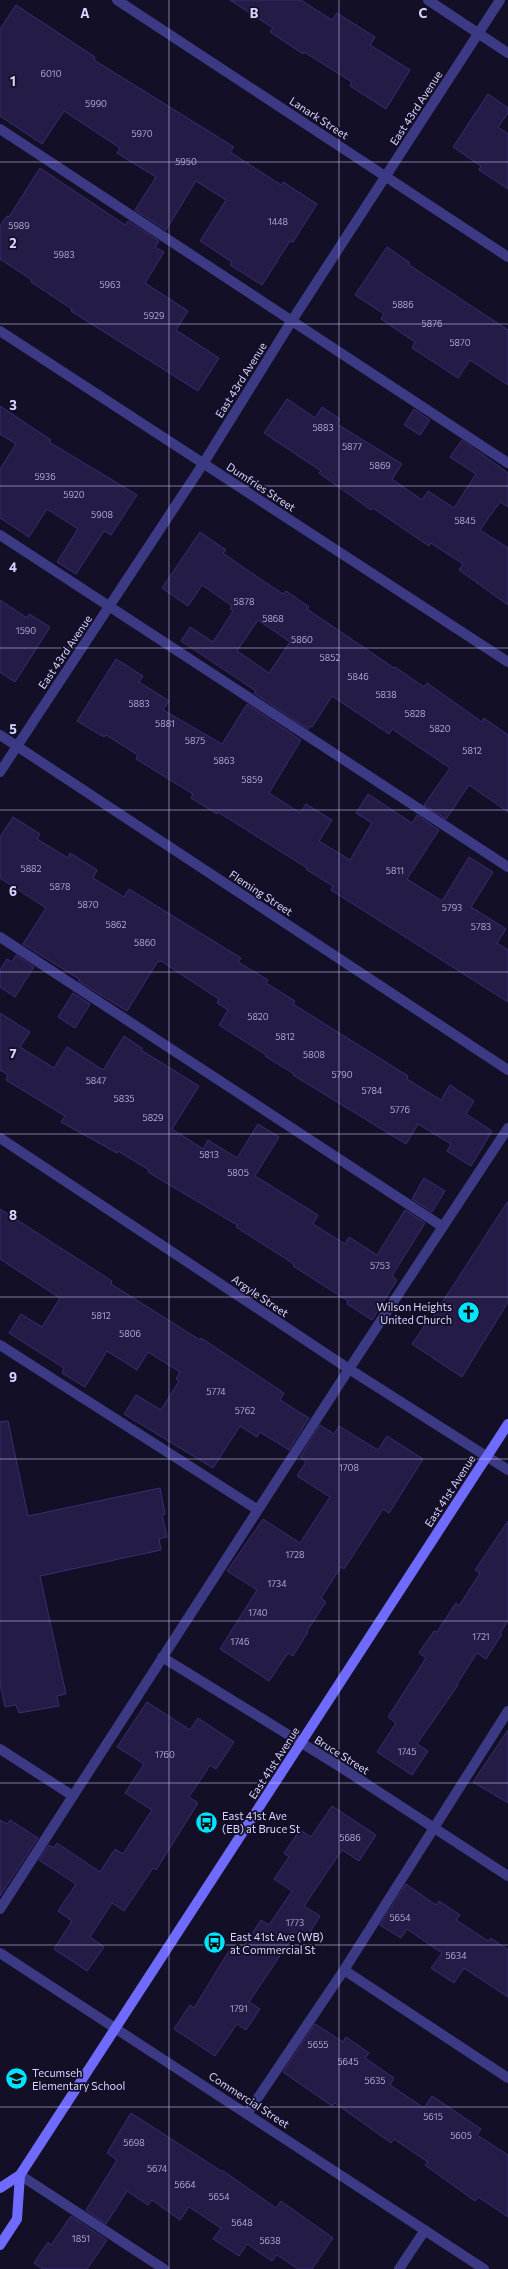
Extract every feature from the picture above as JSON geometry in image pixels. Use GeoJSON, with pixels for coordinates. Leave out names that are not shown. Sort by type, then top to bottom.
{"type":"FeatureCollection","features":[{"type":"Feature","properties":{"kind":"main road","name":"East 41st Avenue"},"geometry":{"type":"LineString","coordinates":[[0,2188],[20,2175],[508,1424]]}},
{"type":"Feature","properties":{"kind":"main road","name":"East 41st Avenue"},"geometry":{"type":"LineString","coordinates":[[0,2245],[17,2219],[20,2175]]}},
{"type":"Feature","properties":{"kind":"street","name":"Lanark Street"},"geometry":{"type":"LineString","coordinates":[[117,0],[508,257]]}},
{"type":"Feature","properties":{"kind":"street"},"geometry":{"type":"LineString","coordinates":[[428,0],[508,53]]}},
{"type":"Feature","properties":{"kind":"street","name":"East 43rd Avenue"},"geometry":{"type":"LineString","coordinates":[[0,772],[203,464],[291,322],[500,0]]}},
{"type":"Feature","properties":{"kind":"street"},"geometry":{"type":"LineString","coordinates":[[0,129],[291,322],[508,463]]}},
{"type":"Feature","properties":{"kind":"street","name":"Dumfries Street"},"geometry":{"type":"LineString","coordinates":[[0,331],[508,662]]}},
{"type":"Feature","properties":{"kind":"street"},"geometry":{"type":"LineString","coordinates":[[0,535],[508,867]]}},
{"type":"Feature","properties":{"kind":"street","name":"Fleming Street"},"geometry":{"type":"LineString","coordinates":[[0,736],[508,1070]]}},
{"type":"Feature","properties":{"kind":"street"},"geometry":{"type":"LineString","coordinates":[[0,937],[443,1227]]}},
{"type":"Feature","properties":{"kind":"street"},"geometry":{"type":"LineString","coordinates":[[0,1909],[349,1369],[508,1128]]}},
{"type":"Feature","properties":{"kind":"street","name":"Argyle Street"},"geometry":{"type":"LineString","coordinates":[[0,1138],[349,1369],[508,1470]]}},
{"type":"Feature","properties":{"kind":"street"},"geometry":{"type":"LineString","coordinates":[[0,1345],[258,1510]]}},
{"type":"Feature","properties":{"kind":"street","name":"Bruce Street"},"geometry":{"type":"LineString","coordinates":[[162,1657],[434,1827],[508,1876]]}},
{"type":"Feature","properties":{"kind":"street"},"geometry":{"type":"LineString","coordinates":[[248,2114],[344,1970],[508,1710]]}},
{"type":"Feature","properties":{"kind":"street"},"geometry":{"type":"LineString","coordinates":[[0,1749],[72,1796]]}},
{"type":"Feature","properties":{"kind":"street","name":"Commercial Street"},"geometry":{"type":"LineString","coordinates":[[0,1953],[484,2269]]}},
{"type":"Feature","properties":{"kind":"street"},"geometry":{"type":"LineString","coordinates":[[344,1970],[508,2078]]}},
{"type":"Feature","properties":{"kind":"street"},"geometry":{"type":"LineString","coordinates":[[20,2175],[164,2269]]}},
{"type":"Feature","properties":{"kind":"street"},"geometry":{"type":"LineString","coordinates":[[399,2269],[425,2230]]}},
{"type":"Feature","properties":{"kind":"building"},"geometry":{"type":"Polygon","coordinates":[[[230,0],[301,0],[332,20],[337,13],[375,37],[370,45],[410,70],[386,109],[350,86],[352,82],[304,52],[303,54],[270,32],[273,28],[230,0]]]}},
{"type":"Feature","properties":{"kind":"building"},"geometry":{"type":"Polygon","coordinates":[[[16,5],[95,57],[94,60],[234,147],[230,152],[281,185],[283,182],[317,204],[293,242],[290,241],[262,285],[230,265],[232,262],[200,241],[226,200],[196,181],[166,230],[135,210],[156,177],[117,153],[120,148],[64,111],[42,144],[0,116],[0,29],[16,5]]]}},
{"type":"Feature","properties":{"kind":"building"},"geometry":{"type":"Polygon","coordinates":[[[488,94],[508,108],[508,113],[498,127],[508,134],[508,189],[479,170],[481,166],[453,147],[488,94]]]}},
{"type":"Feature","properties":{"kind":"building"},"geometry":{"type":"Polygon","coordinates":[[[40,168],[125,225],[128,221],[159,241],[155,247],[164,252],[145,283],[188,311],[176,330],[219,358],[198,391],[71,311],[72,309],[31,282],[32,280],[0,259],[0,226],[7,216],[9,217],[40,168]]]}},
{"type":"Feature","properties":{"kind":"building"},"geometry":{"type":"Polygon","coordinates":[[[387,247],[410,263],[409,265],[508,330],[508,385],[470,360],[458,378],[412,348],[415,342],[381,319],[384,314],[355,295],[387,247]]]}},
{"type":"Feature","properties":{"kind":"building"},"geometry":{"type":"Polygon","coordinates":[[[287,399],[315,418],[322,407],[340,419],[337,424],[402,464],[392,479],[422,500],[428,491],[454,508],[476,474],[450,457],[462,440],[508,473],[508,507],[500,502],[480,530],[508,548],[508,605],[459,570],[463,564],[431,543],[429,546],[373,508],[371,510],[319,473],[321,471],[264,433],[287,399]]]}},
{"type":"Feature","properties":{"kind":"building"},"geometry":{"type":"Polygon","coordinates":[[[0,406],[51,440],[49,442],[137,495],[111,535],[104,531],[76,574],[57,562],[78,529],[47,509],[29,537],[0,518],[0,469],[16,444],[0,434],[0,406]]]}},
{"type":"Feature","properties":{"kind":"building"},"geometry":{"type":"Polygon","coordinates":[[[414,409],[430,420],[420,435],[404,425],[414,409]]]}},
{"type":"Feature","properties":{"kind":"building"},"geometry":{"type":"Polygon","coordinates":[[[200,532],[226,550],[223,553],[250,572],[283,594],[286,591],[309,607],[307,609],[394,668],[395,667],[424,687],[427,683],[482,722],[484,718],[508,735],[508,812],[469,785],[446,819],[424,805],[450,768],[392,729],[389,734],[332,696],[312,727],[310,726],[308,729],[254,693],[256,691],[181,641],[190,627],[213,642],[233,611],[230,609],[232,606],[202,585],[188,606],[162,588],[200,532]],[[258,620],[237,651],[269,673],[290,642],[258,620]]]}},
{"type":"Feature","properties":{"kind":"building"},"geometry":{"type":"Polygon","coordinates":[[[0,600],[27,618],[29,614],[50,627],[15,682],[0,672],[0,600]]]}},
{"type":"Feature","properties":{"kind":"building"},"geometry":{"type":"Polygon","coordinates":[[[116,659],[143,676],[139,682],[169,701],[163,710],[222,744],[247,704],[301,740],[269,793],[300,813],[306,804],[332,820],[319,841],[350,860],[372,823],[356,813],[368,794],[412,823],[417,815],[439,830],[407,879],[442,901],[469,857],[493,872],[471,907],[506,929],[497,943],[508,950],[508,1002],[331,890],[333,886],[307,870],[307,868],[218,812],[217,814],[191,798],[193,794],[136,759],[138,755],[106,735],[104,737],[77,721],[116,659]]]}},
{"type":"Feature","properties":{"kind":"building"},"geometry":{"type":"Polygon","coordinates":[[[13,817],[40,834],[37,839],[68,858],[70,853],[97,870],[93,878],[124,897],[129,889],[241,958],[238,962],[268,980],[266,983],[295,1001],[293,1004],[408,1076],[407,1079],[441,1100],[450,1085],[474,1101],[466,1114],[492,1131],[471,1166],[447,1151],[451,1144],[418,1124],[406,1144],[293,1075],[294,1074],[265,1056],[266,1055],[219,1025],[228,1010],[217,1003],[219,999],[161,961],[158,961],[127,1011],[23,944],[46,908],[0,878],[0,837],[13,817]]]}},
{"type":"Feature","properties":{"kind":"building"},"geometry":{"type":"Polygon","coordinates":[[[16,955],[34,967],[15,997],[0,987],[0,970],[7,959],[12,962],[16,955]]]}},
{"type":"Feature","properties":{"kind":"building"},"geometry":{"type":"Polygon","coordinates":[[[73,993],[90,1004],[75,1028],[58,1017],[73,993]]]}},
{"type":"Feature","properties":{"kind":"building"},"geometry":{"type":"Polygon","coordinates":[[[0,1013],[30,1032],[20,1047],[54,1068],[67,1047],[103,1070],[124,1036],[142,1048],[141,1050],[199,1086],[172,1129],[203,1149],[208,1140],[237,1158],[258,1124],[279,1137],[255,1176],[318,1215],[313,1224],[345,1244],[349,1237],[377,1255],[405,1210],[425,1223],[392,1276],[397,1280],[372,1320],[347,1304],[348,1301],[293,1266],[294,1264],[236,1227],[237,1225],[148,1172],[149,1170],[118,1151],[117,1153],[61,1122],[65,1116],[6,1080],[8,1075],[0,1070],[0,1013]]]}},
{"type":"Feature","properties":{"kind":"building"},"geometry":{"type":"Polygon","coordinates":[[[424,1178],[445,1191],[432,1212],[412,1199],[424,1178]]]}},
{"type":"Feature","properties":{"kind":"building","name":"Wilson Heights United Church"},"geometry":{"type":"Polygon","coordinates":[[[508,1201],[508,1302],[462,1377],[412,1344],[425,1325],[427,1326],[508,1201]]]}},
{"type":"Feature","properties":{"kind":"building"},"geometry":{"type":"Polygon","coordinates":[[[0,1209],[112,1281],[111,1284],[200,1340],[201,1338],[284,1393],[280,1400],[309,1418],[289,1450],[260,1432],[257,1437],[240,1426],[213,1468],[124,1414],[136,1395],[161,1410],[179,1381],[176,1379],[180,1372],[148,1352],[137,1370],[107,1351],[85,1387],[62,1373],[64,1368],[9,1333],[21,1314],[42,1327],[60,1298],[0,1259],[0,1209]]]}},
{"type":"Feature","properties":{"kind":"building"},"geometry":{"type":"Polygon","coordinates":[[[8,1421],[28,1516],[160,1488],[165,1514],[162,1515],[167,1537],[159,1539],[161,1550],[40,1576],[66,1694],[57,1696],[59,1706],[19,1713],[16,1705],[5,1707],[0,1684],[0,1422],[8,1421]]]}},
{"type":"Feature","properties":{"kind":"building"},"geometry":{"type":"Polygon","coordinates":[[[320,1425],[334,1434],[339,1426],[378,1450],[387,1436],[423,1459],[389,1513],[383,1509],[344,1569],[341,1567],[321,1598],[326,1602],[293,1656],[288,1653],[269,1681],[220,1649],[257,1590],[227,1571],[263,1519],[300,1543],[330,1497],[297,1476],[306,1462],[300,1457],[320,1425]]]}},
{"type":"Feature","properties":{"kind":"building"},"geometry":{"type":"Polygon","coordinates":[[[508,1521],[508,1621],[500,1633],[502,1634],[486,1659],[477,1653],[457,1684],[458,1685],[417,1744],[428,1751],[412,1775],[377,1752],[396,1723],[388,1717],[426,1658],[419,1653],[434,1631],[437,1632],[456,1603],[459,1606],[480,1573],[475,1570],[508,1521]]]}},
{"type":"Feature","properties":{"kind":"building"},"geometry":{"type":"Polygon","coordinates":[[[147,1702],[190,1730],[198,1718],[234,1742],[216,1769],[210,1765],[189,1797],[198,1803],[156,1870],[153,1868],[124,1911],[112,1903],[90,1937],[104,1947],[87,1971],[54,1949],[72,1921],[58,1911],[76,1884],[39,1860],[49,1845],[54,1848],[57,1843],[100,1872],[115,1849],[123,1854],[152,1810],[125,1793],[144,1764],[117,1747],[147,1702]]]}},
{"type":"Feature","properties":{"kind":"building"},"geometry":{"type":"Polygon","coordinates":[[[508,1730],[508,1803],[473,1782],[508,1730]]]}},
{"type":"Feature","properties":{"kind":"building"},"geometry":{"type":"Polygon","coordinates":[[[332,1806],[376,1835],[359,1861],[342,1850],[304,1906],[320,1916],[304,1942],[294,1935],[249,2002],[260,2009],[246,2030],[237,2024],[215,2056],[174,2029],[190,2005],[194,2008],[232,1946],[240,1952],[261,1920],[269,1925],[292,1891],[274,1879],[289,1857],[284,1853],[300,1830],[311,1837],[332,1806]]]}},
{"type":"Feature","properties":{"kind":"building"},"geometry":{"type":"Polygon","coordinates":[[[0,1820],[7,1824],[10,1820],[38,1838],[0,1896],[0,1820]]]}},
{"type":"Feature","properties":{"kind":"building"},"geometry":{"type":"Polygon","coordinates":[[[406,1884],[436,1905],[439,1901],[460,1915],[456,1920],[488,1941],[491,1938],[508,1950],[508,1997],[464,1968],[454,1983],[431,1968],[442,1953],[407,1929],[401,1938],[380,1925],[406,1884]]]}},
{"type":"Feature","properties":{"kind":"building"},"geometry":{"type":"Polygon","coordinates":[[[315,2024],[343,2042],[346,2037],[369,2053],[365,2058],[394,2078],[390,2085],[424,2108],[432,2096],[481,2129],[477,2135],[508,2155],[508,2217],[478,2197],[475,2201],[425,2165],[428,2162],[394,2139],[391,2143],[335,2103],[332,2106],[283,2072],[315,2024]]]}},
{"type":"Feature","properties":{"kind":"building"},"geometry":{"type":"Polygon","coordinates":[[[131,2113],[221,2171],[222,2170],[276,2208],[281,2201],[333,2238],[312,2269],[298,2269],[277,2255],[272,2261],[247,2244],[239,2256],[213,2239],[221,2228],[189,2207],[180,2220],[152,2200],[148,2205],[127,2191],[106,2224],[86,2210],[117,2160],[107,2153],[131,2113]]]}},
{"type":"Feature","properties":{"kind":"building"},"geometry":{"type":"Polygon","coordinates":[[[71,2216],[107,2240],[87,2269],[43,2269],[34,2263],[48,2242],[51,2245],[71,2216]]]}},
{"type":"Feature","properties":{"kind":"place","name":"Wilson Heights United Church"},"geometry":{"type":"Point","coordinates":[468,1313]}},
{"type":"Feature","properties":{"kind":"place","name":"East 41st Ave (EB) at Bruce St"},"geometry":{"type":"Point","coordinates":[207,1822]}},
{"type":"Feature","properties":{"kind":"place","name":"East 41st Ave (WB) at Commercial St"},"geometry":{"type":"Point","coordinates":[215,1943]}},
{"type":"Feature","properties":{"kind":"place","name":"Tecumseh Elementary School"},"geometry":{"type":"Point","coordinates":[16,2079]}}]}
